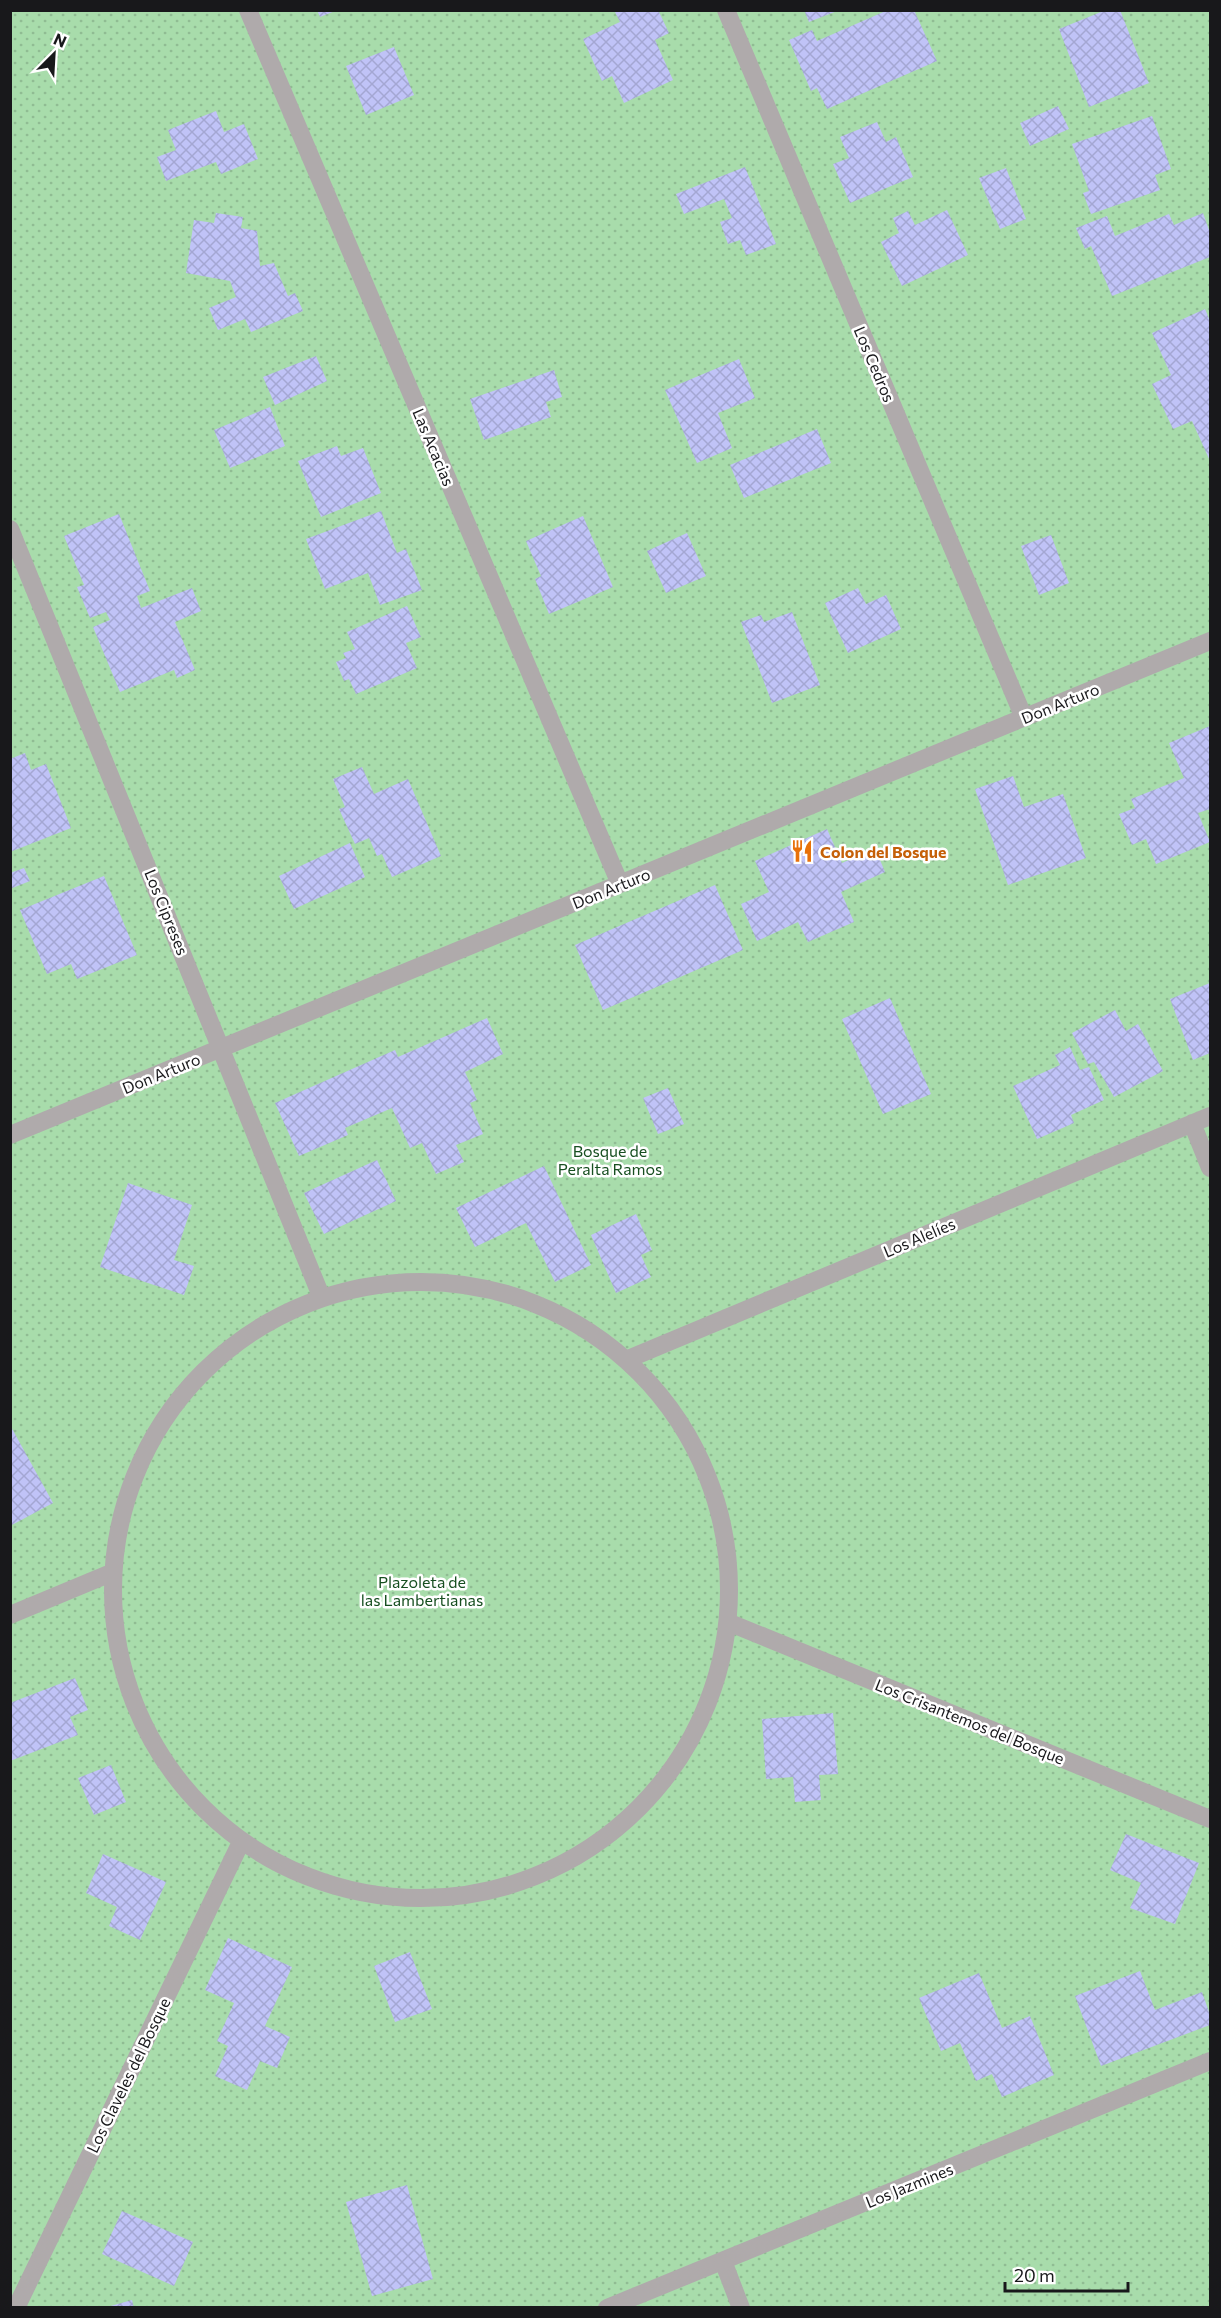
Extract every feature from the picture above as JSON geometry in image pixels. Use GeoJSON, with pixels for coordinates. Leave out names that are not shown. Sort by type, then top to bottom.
{"type":"FeatureCollection","features":[{"type":"Feature","properties":{"kind":"street","name":"Las Acacias"},"geometry":{"type":"LineString","coordinates":[[248,10],[620,884]]}},
{"type":"Feature","properties":{"kind":"street","name":"Los Cedros"},"geometry":{"type":"LineString","coordinates":[[726,10],[1024,718]]}},
{"type":"Feature","properties":{"kind":"street","name":"Los Cipreses"},"geometry":{"type":"LineString","coordinates":[[10,529],[321,1296]]}},
{"type":"Feature","properties":{"kind":"street","name":"Don Arturo"},"geometry":{"type":"LineString","coordinates":[[10,1135],[1210,641]]}},
{"type":"Feature","properties":{"kind":"street","name":"Los Alelíes"},"geometry":{"type":"LineString","coordinates":[[628,1359],[1210,1116]]}},
{"type":"Feature","properties":{"kind":"street"},"geometry":{"type":"LineString","coordinates":[[1192,1123],[1210,1168]]}},
{"type":"Feature","properties":{"kind":"street"},"geometry":{"type":"LineString","coordinates":[[447,1282],[541,1305],[594,1333],[628,1359],[688,1431],[723,1520],[730,1623],[705,1717],[647,1804],[563,1866],[464,1897],[359,1893],[298,1874],[241,1842],[184,1790],[132,1702],[114,1639],[111,1573],[124,1498],[173,1403],[251,1330],[321,1296],[383,1283],[447,1282]]}},
{"type":"Feature","properties":{"kind":"street"},"geometry":{"type":"LineString","coordinates":[[10,1615],[111,1573]]}},
{"type":"Feature","properties":{"kind":"street","name":"Los Crisantemos del Bosque"},"geometry":{"type":"LineString","coordinates":[[730,1623],[1210,1820]]}},
{"type":"Feature","properties":{"kind":"street","name":"Los Claveles del Bosque"},"geometry":{"type":"LineString","coordinates":[[16,2307],[241,1842]]}},
{"type":"Feature","properties":{"kind":"street","name":"Los Jazmines"},"geometry":{"type":"LineString","coordinates":[[608,2307],[1210,2061]]}},
{"type":"Feature","properties":{"kind":"street"},"geometry":{"type":"LineString","coordinates":[[723,2261],[741,2307]]}},
{"type":"Feature","properties":{"kind":"green space","name":"Bosque de Peralta Ramos"},"geometry":{"type":"Polygon","coordinates":[[[11,11],[1210,11],[1210,2307],[11,2308],[11,11]]]}},
{"type":"Feature","properties":{"kind":"building"},"geometry":{"type":"Polygon","coordinates":[[[317,10],[335,10],[335,11],[320,17],[317,10]]]}},
{"type":"Feature","properties":{"kind":"building"},"geometry":{"type":"Polygon","coordinates":[[[618,10],[658,10],[669,33],[655,40],[673,80],[624,103],[612,76],[602,81],[583,39],[620,22],[615,12],[618,10]]]}},
{"type":"Feature","properties":{"kind":"building"},"geometry":{"type":"Polygon","coordinates":[[[804,10],[837,10],[837,11],[809,22],[804,10]]]}},
{"type":"Feature","properties":{"kind":"building"},"geometry":{"type":"Polygon","coordinates":[[[888,10],[914,10],[937,61],[827,109],[817,88],[811,91],[789,40],[812,30],[817,41],[888,10]]]}},
{"type":"Feature","properties":{"kind":"building"},"geometry":{"type":"Polygon","coordinates":[[[1106,10],[1120,10],[1149,83],[1089,107],[1059,29],[1106,10]]]}},
{"type":"Feature","properties":{"kind":"building"},"geometry":{"type":"Polygon","coordinates":[[[394,47],[414,95],[366,115],[346,66],[394,47]]]}},
{"type":"Feature","properties":{"kind":"building"},"geometry":{"type":"Polygon","coordinates":[[[1058,106],[1069,129],[1030,146],[1020,123],[1058,106]]]}},
{"type":"Feature","properties":{"kind":"building"},"geometry":{"type":"Polygon","coordinates":[[[216,111],[224,132],[244,124],[258,159],[221,174],[216,162],[166,181],[157,157],[176,150],[168,130],[216,111]]]}},
{"type":"Feature","properties":{"kind":"building"},"geometry":{"type":"Polygon","coordinates":[[[1152,116],[1171,169],[1155,175],[1160,190],[1091,214],[1083,193],[1089,191],[1072,144],[1152,116]]]}},
{"type":"Feature","properties":{"kind":"building"},"geometry":{"type":"Polygon","coordinates":[[[877,122],[886,142],[896,137],[913,177],[850,203],[833,164],[849,158],[840,137],[877,122]]]}},
{"type":"Feature","properties":{"kind":"building"},"geometry":{"type":"Polygon","coordinates":[[[745,167],[776,244],[746,255],[740,240],[728,244],[720,222],[732,218],[724,199],[684,214],[676,194],[745,167]]]}},
{"type":"Feature","properties":{"kind":"building"},"geometry":{"type":"Polygon","coordinates":[[[1006,168],[1026,219],[1000,229],[979,178],[1006,168]]]}},
{"type":"Feature","properties":{"kind":"building"},"geometry":{"type":"Polygon","coordinates":[[[947,210],[968,255],[902,286],[881,242],[899,233],[893,218],[908,211],[915,225],[947,210]]]}},
{"type":"Feature","properties":{"kind":"building"},"geometry":{"type":"Polygon","coordinates":[[[216,213],[243,217],[241,228],[257,231],[260,266],[274,263],[288,296],[295,293],[303,311],[251,332],[245,319],[218,330],[209,308],[236,297],[230,281],[186,273],[194,220],[214,223],[216,213]]]}},
{"type":"Feature","properties":{"kind":"building"},"geometry":{"type":"Polygon","coordinates":[[[1203,213],[1210,233],[1210,257],[1112,296],[1091,246],[1085,249],[1076,228],[1107,216],[1115,236],[1169,214],[1174,225],[1203,213]]]}},
{"type":"Feature","properties":{"kind":"building"},"geometry":{"type":"Polygon","coordinates":[[[1205,309],[1210,321],[1210,461],[1192,421],[1173,429],[1152,384],[1171,375],[1152,333],[1205,309]]]}},
{"type":"Feature","properties":{"kind":"building"},"geometry":{"type":"Polygon","coordinates":[[[316,356],[327,381],[275,405],[263,377],[316,356]]]}},
{"type":"Feature","properties":{"kind":"building"},"geometry":{"type":"Polygon","coordinates":[[[739,359],[755,398],[718,413],[732,448],[697,463],[665,390],[739,359]]]}},
{"type":"Feature","properties":{"kind":"building"},"geometry":{"type":"Polygon","coordinates":[[[554,370],[562,397],[546,402],[551,417],[484,440],[470,399],[554,370]]]}},
{"type":"Feature","properties":{"kind":"building"},"geometry":{"type":"Polygon","coordinates":[[[270,407],[285,446],[230,468],[214,430],[270,407]]]}},
{"type":"Feature","properties":{"kind":"building"},"geometry":{"type":"Polygon","coordinates":[[[817,429],[831,463],[744,498],[730,465],[817,429]]]}},
{"type":"Feature","properties":{"kind":"building"},"geometry":{"type":"Polygon","coordinates":[[[337,446],[341,456],[363,448],[381,493],[321,517],[298,461],[337,446]]]}},
{"type":"Feature","properties":{"kind":"building"},"geometry":{"type":"Polygon","coordinates":[[[381,511],[397,553],[406,549],[422,590],[380,605],[368,573],[325,589],[306,539],[381,511]]]}},
{"type":"Feature","properties":{"kind":"building"},"geometry":{"type":"Polygon","coordinates":[[[119,514],[150,591],[137,596],[141,608],[192,588],[201,611],[175,622],[195,670],[177,678],[174,670],[120,692],[93,627],[110,620],[106,612],[90,618],[77,587],[84,585],[64,536],[119,514]]]}},
{"type":"Feature","properties":{"kind":"building"},"geometry":{"type":"Polygon","coordinates":[[[583,516],[613,587],[549,614],[535,579],[541,576],[526,541],[583,516]]]}},
{"type":"Feature","properties":{"kind":"building"},"geometry":{"type":"Polygon","coordinates":[[[687,533],[706,576],[666,593],[647,551],[687,533]]]}},
{"type":"Feature","properties":{"kind":"building"},"geometry":{"type":"Polygon","coordinates":[[[1051,535],[1069,583],[1039,595],[1021,546],[1051,535]]]}},
{"type":"Feature","properties":{"kind":"building"},"geometry":{"type":"Polygon","coordinates":[[[858,588],[866,604],[886,595],[901,629],[848,653],[825,603],[858,588]]]}},
{"type":"Feature","properties":{"kind":"building"},"geometry":{"type":"Polygon","coordinates":[[[407,606],[421,637],[406,643],[417,668],[356,694],[349,679],[344,681],[336,662],[346,658],[343,653],[355,649],[347,632],[407,606]]]}},
{"type":"Feature","properties":{"kind":"building"},"geometry":{"type":"Polygon","coordinates":[[[792,612],[820,685],[772,703],[741,622],[761,615],[764,622],[792,612]]]}},
{"type":"Feature","properties":{"kind":"building"},"geometry":{"type":"Polygon","coordinates":[[[1210,726],[1210,809],[1198,813],[1210,842],[1156,864],[1146,839],[1132,845],[1119,814],[1135,808],[1131,799],[1184,778],[1169,743],[1210,726]]]}},
{"type":"Feature","properties":{"kind":"building"},"geometry":{"type":"Polygon","coordinates":[[[25,753],[31,770],[46,764],[71,828],[10,852],[10,759],[25,753]]]}},
{"type":"Feature","properties":{"kind":"building"},"geometry":{"type":"Polygon","coordinates":[[[362,767],[374,794],[408,779],[441,856],[392,877],[382,854],[377,856],[369,838],[355,844],[339,809],[345,807],[333,779],[362,767]]]}},
{"type":"Feature","properties":{"kind":"building"},"geometry":{"type":"Polygon","coordinates":[[[1013,776],[1024,807],[1063,794],[1086,858],[1008,885],[975,789],[1013,776]]]}},
{"type":"Feature","properties":{"kind":"building"},"geometry":{"type":"Polygon","coordinates":[[[827,829],[842,863],[875,848],[885,872],[841,892],[854,922],[808,942],[798,922],[757,941],[741,904],[769,892],[755,861],[827,829]]]}},
{"type":"Feature","properties":{"kind":"building"},"geometry":{"type":"Polygon","coordinates":[[[350,843],[365,877],[294,909],[279,876],[350,843]]]}},
{"type":"Feature","properties":{"kind":"building"},"geometry":{"type":"Polygon","coordinates":[[[24,868],[30,881],[10,889],[10,873],[24,868]]]}},
{"type":"Feature","properties":{"kind":"building"},"geometry":{"type":"Polygon","coordinates":[[[104,876],[137,955],[77,979],[71,964],[47,974],[20,910],[104,876]]]}},
{"type":"Feature","properties":{"kind":"building"},"geometry":{"type":"Polygon","coordinates":[[[715,885],[743,950],[603,1010],[575,945],[715,885]]]}},
{"type":"Feature","properties":{"kind":"building"},"geometry":{"type":"Polygon","coordinates":[[[1210,983],[1210,1053],[1193,1060],[1170,999],[1210,983]]]}},
{"type":"Feature","properties":{"kind":"building"},"geometry":{"type":"Polygon","coordinates":[[[890,998],[931,1094],[883,1114],[842,1019],[890,998]]]}},
{"type":"Feature","properties":{"kind":"building"},"geometry":{"type":"Polygon","coordinates":[[[1115,1010],[1126,1031],[1138,1024],[1163,1071],[1114,1097],[1094,1062],[1088,1064],[1072,1033],[1115,1010]]]}},
{"type":"Feature","properties":{"kind":"building"},"geometry":{"type":"Polygon","coordinates":[[[487,1018],[503,1054],[465,1072],[477,1100],[470,1103],[483,1134],[456,1145],[464,1162],[436,1174],[422,1143],[410,1148],[392,1108],[345,1128],[348,1135],[299,1156],[275,1103],[395,1050],[398,1057],[487,1018]]]}},
{"type":"Feature","properties":{"kind":"building"},"geometry":{"type":"Polygon","coordinates":[[[1070,1047],[1080,1070],[1089,1067],[1104,1100],[1071,1115],[1074,1123],[1037,1139],[1013,1086],[1060,1065],[1055,1055],[1070,1047]]]}},
{"type":"Feature","properties":{"kind":"building"},"geometry":{"type":"Polygon","coordinates":[[[668,1088],[684,1124],[658,1134],[643,1098],[668,1088]]]}},
{"type":"Feature","properties":{"kind":"building"},"geometry":{"type":"Polygon","coordinates":[[[377,1160],[396,1201],[324,1234],[304,1193],[377,1160]]]}},
{"type":"Feature","properties":{"kind":"building"},"geometry":{"type":"Polygon","coordinates":[[[544,1166],[591,1265],[555,1282],[526,1223],[475,1247],[456,1208],[544,1166]]]}},
{"type":"Feature","properties":{"kind":"building"},"geometry":{"type":"Polygon","coordinates":[[[128,1183],[192,1205],[174,1260],[194,1266],[184,1295],[100,1267],[128,1183]]]}},
{"type":"Feature","properties":{"kind":"building"},"geometry":{"type":"Polygon","coordinates":[[[636,1214],[652,1250],[641,1255],[651,1277],[616,1293],[591,1235],[636,1214]]]}},
{"type":"Feature","properties":{"kind":"building"},"geometry":{"type":"Polygon","coordinates":[[[10,1425],[53,1503],[10,1526],[10,1425]]]}},
{"type":"Feature","properties":{"kind":"building"},"geometry":{"type":"Polygon","coordinates":[[[75,1678],[88,1710],[70,1717],[78,1735],[10,1761],[10,1703],[75,1678]]]}},
{"type":"Feature","properties":{"kind":"building"},"geometry":{"type":"Polygon","coordinates":[[[833,1713],[838,1774],[819,1775],[821,1800],[795,1802],[793,1777],[766,1779],[762,1719],[833,1713]]]}},
{"type":"Feature","properties":{"kind":"building"},"geometry":{"type":"Polygon","coordinates":[[[111,1765],[126,1802],[94,1815],[78,1778],[111,1765]]]}},
{"type":"Feature","properties":{"kind":"building"},"geometry":{"type":"Polygon","coordinates":[[[1126,1834],[1199,1863],[1175,1924],[1130,1908],[1141,1883],[1110,1870],[1126,1834]]]}},
{"type":"Feature","properties":{"kind":"building"},"geometry":{"type":"Polygon","coordinates":[[[103,1854],[166,1882],[140,1940],[109,1926],[117,1907],[86,1893],[103,1854]]]}},
{"type":"Feature","properties":{"kind":"building"},"geometry":{"type":"Polygon","coordinates":[[[228,1938],[292,1967],[265,2026],[290,2037],[277,2068],[260,2061],[247,2090],[215,2076],[228,2046],[217,2041],[234,2003],[205,1990],[228,1938]]]}},
{"type":"Feature","properties":{"kind":"building"},"geometry":{"type":"Polygon","coordinates":[[[410,1952],[432,2009],[395,2022],[374,1966],[410,1952]]]}},
{"type":"Feature","properties":{"kind":"building"},"geometry":{"type":"Polygon","coordinates":[[[1140,1971],[1155,2010],[1202,1992],[1210,2015],[1210,2025],[1101,2066],[1075,1996],[1140,1971]]]}},
{"type":"Feature","properties":{"kind":"building"},"geometry":{"type":"Polygon","coordinates":[[[979,1973],[1002,2028],[1030,2016],[1054,2075],[1002,2097],[992,2074],[976,2081],[960,2043],[941,2051],[919,1998],[979,1973]]]}},
{"type":"Feature","properties":{"kind":"building"},"geometry":{"type":"Polygon","coordinates":[[[407,2185],[433,2279],[372,2296],[346,2202],[407,2185]]]}},
{"type":"Feature","properties":{"kind":"building"},"geometry":{"type":"Polygon","coordinates":[[[122,2211],[193,2242],[174,2286],[102,2254],[122,2211]]]}},
{"type":"Feature","properties":{"kind":"building"},"geometry":{"type":"Polygon","coordinates":[[[132,2300],[134,2308],[107,2308],[107,2307],[132,2300]]]}},
{"type":"Feature","properties":{"kind":"place","name":"Colon del Bosque"},"geometry":{"type":"Point","coordinates":[802,851]}},
{"type":"Feature","properties":{"kind":"park label","name":"Plazoleta de las Lambertianas"},"geometry":{"type":"Point","coordinates":[422,1590]}}]}
